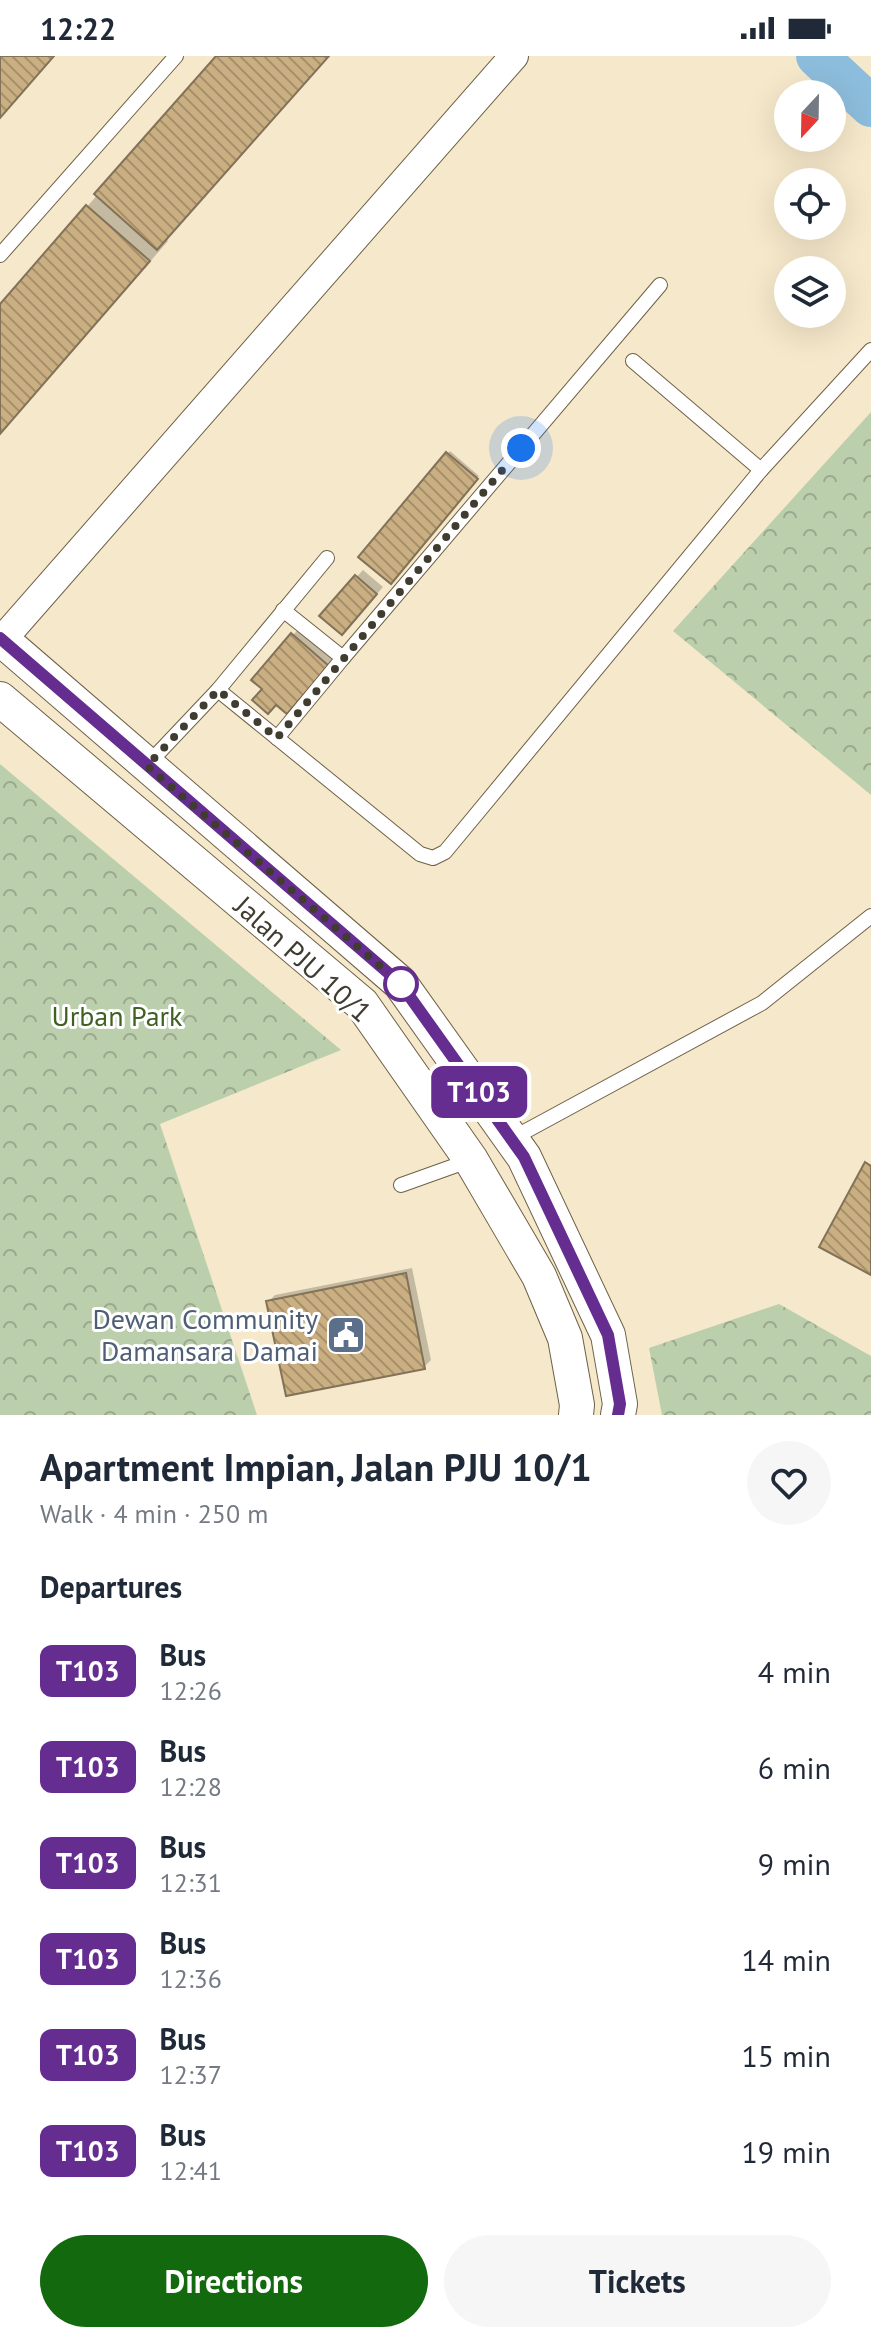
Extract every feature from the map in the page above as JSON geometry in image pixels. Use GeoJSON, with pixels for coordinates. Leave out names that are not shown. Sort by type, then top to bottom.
{"type":"FeatureCollection","features":[{"type":"Feature","properties":{"kind":"street"},"geometry":{"type":"LineString","coordinates":[[1,639],[514,56]]}},
{"type":"Feature","properties":{"kind":"street","name":"Jalan PJU 10/1"},"geometry":{"type":"LineString","coordinates":[[1,639],[400,983],[524,1157],[608,1335],[620,1404],[618,1415]]}},
{"type":"Feature","properties":{"kind":"street","name":"Jalan PJU 10/1"},"geometry":{"type":"LineString","coordinates":[[0,699],[362,1004],[471,1160],[539,1276],[565,1338],[577,1405],[576,1415]]}},
{"type":"Feature","properties":{"kind":"street"},"geometry":{"type":"LineString","coordinates":[[113,794],[231,838]]}},
{"type":"Feature","properties":{"kind":"lane"},"geometry":{"type":"LineString","coordinates":[[0,255],[176,56]]}},
{"type":"Feature","properties":{"kind":"lane"},"geometry":{"type":"LineString","coordinates":[[277,738],[660,285]]}},
{"type":"Feature","properties":{"kind":"lane"},"geometry":{"type":"LineString","coordinates":[[218,690],[420,854],[433,858],[445,852],[761,470],[871,350]]}},
{"type":"Feature","properties":{"kind":"lane"},"geometry":{"type":"LineString","coordinates":[[633,361],[761,470]]}},
{"type":"Feature","properties":{"kind":"lane"},"geometry":{"type":"LineString","coordinates":[[147,766],[218,690],[327,558]]}},
{"type":"Feature","properties":{"kind":"lane"},"geometry":{"type":"LineString","coordinates":[[283,610],[343,658]]}},
{"type":"Feature","properties":{"kind":"lane"},"geometry":{"type":"LineString","coordinates":[[513,1138],[762,1003],[871,916]]}},
{"type":"Feature","properties":{"kind":"lane"},"geometry":{"type":"LineString","coordinates":[[401,1185],[471,1160]]}},
{"type":"Feature","properties":{"kind":"green space"},"geometry":{"type":"Polygon","coordinates":[[[871,412],[871,795],[673,631],[871,412]]]}},
{"type":"Feature","properties":{"kind":"green space","name":"Urban Park"},"geometry":{"type":"Polygon","coordinates":[[[0,764],[341,1050],[160,1124],[257,1415],[0,1415],[0,764]]]}},
{"type":"Feature","properties":{"kind":"green space"},"geometry":{"type":"Polygon","coordinates":[[[779,1304],[871,1356],[871,1415],[662,1415],[649,1348],[779,1304]]]}},
{"type":"Feature","properties":{"kind":"building"},"geometry":{"type":"Polygon","coordinates":[[[0,56],[54,56],[0,118],[0,56]]]}},
{"type":"Feature","properties":{"kind":"building"},"geometry":{"type":"Polygon","coordinates":[[[216,56],[329,56],[157,250],[94,194],[216,56]]]}},
{"type":"Feature","properties":{"kind":"building"},"geometry":{"type":"Polygon","coordinates":[[[86,205],[150,261],[0,434],[0,304],[86,205]]]}},
{"type":"Feature","properties":{"kind":"building"},"geometry":{"type":"Polygon","coordinates":[[[446,452],[478,479],[391,584],[358,557],[446,452]]]}},
{"type":"Feature","properties":{"kind":"building"},"geometry":{"type":"Polygon","coordinates":[[[355,575],[377,594],[342,635],[319,616],[355,575]]]}},
{"type":"Feature","properties":{"kind":"building"},"geometry":{"type":"Polygon","coordinates":[[[291,633],[329,666],[287,714],[276,705],[268,714],[252,700],[262,689],[251,680],[291,633]]]}},
{"type":"Feature","properties":{"kind":"building"},"geometry":{"type":"Polygon","coordinates":[[[865,1162],[871,1166],[871,1275],[819,1247],[865,1162]]]}},
{"type":"Feature","properties":{"kind":"building","name":"Dewan Community Damansara Damai"},"geometry":{"type":"Polygon","coordinates":[[[406,1273],[425,1369],[286,1396],[266,1301],[406,1273]]]}},
{"type":"Feature","properties":{"kind":"waterway"},"geometry":{"type":"LineString","coordinates":[[817,56],[871,106]]}},
{"type":"Feature","properties":{"kind":"bus line","name":"T103"},"geometry":{"type":"LineString","coordinates":[[0,638],[400,983],[524,1157],[608,1335],[620,1404],[618,1415]]}},
{"type":"Feature","properties":{"kind":"place","name":"Dewan Community Damansara Damai"},"geometry":{"type":"Point","coordinates":[346,1335]}},
{"type":"Feature","properties":{"kind":"route"},"geometry":{"type":"LineString","coordinates":[[401,984],[147,766],[218,690],[277,738],[521,448]]}}]}
